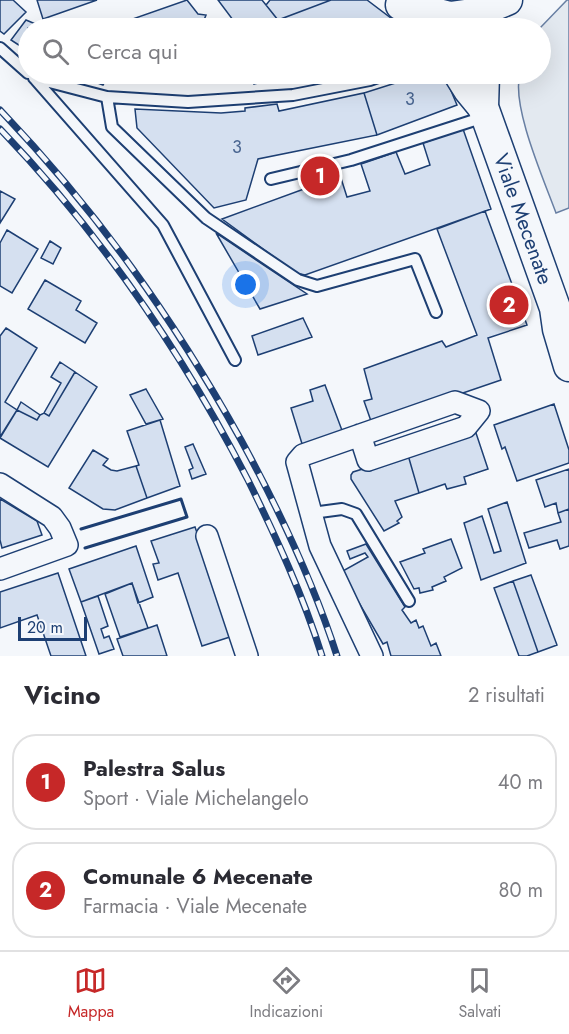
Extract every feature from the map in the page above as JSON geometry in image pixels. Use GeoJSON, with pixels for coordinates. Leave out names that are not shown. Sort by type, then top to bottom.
{"type":"FeatureCollection","features":[{"type":"Feature","properties":{"kind":"main road"},"geometry":{"type":"LineString","coordinates":[[398,3],[450,17],[473,14],[508,0]]}},
{"type":"Feature","properties":{"kind":"main road"},"geometry":{"type":"LineString","coordinates":[[500,18],[508,0]]}},
{"type":"Feature","properties":{"kind":"main road"},"geometry":{"type":"LineString","coordinates":[[398,3],[413,18]]}},
{"type":"Feature","properties":{"kind":"main road"},"geometry":{"type":"LineString","coordinates":[[465,84],[484,112]]}},
{"type":"Feature","properties":{"kind":"main road"},"geometry":{"type":"LineString","coordinates":[[484,84],[484,112]]}},
{"type":"Feature","properties":{"kind":"main road","name":"Viale Mecenate"},"geometry":{"type":"LineString","coordinates":[[484,112],[562,316],[558,329],[569,366]]}},
{"type":"Feature","properties":{"kind":"street"},"geometry":{"type":"LineString","coordinates":[[372,656],[320,546],[297,462],[303,455],[455,402],[479,411]]}},
{"type":"Feature","properties":{"kind":"street"},"geometry":{"type":"LineString","coordinates":[[0,484],[52,517],[60,528],[67,545],[0,569]]}},
{"type":"Feature","properties":{"kind":"street"},"geometry":{"type":"LineString","coordinates":[[207,536],[248,656]]}},
{"type":"Feature","properties":{"kind":"lane"},"geometry":{"type":"LineString","coordinates":[[0,48],[18,64]]}},
{"type":"Feature","properties":{"kind":"lane"},"geometry":{"type":"LineString","coordinates":[[39,84],[163,225],[235,360]]}},
{"type":"Feature","properties":{"kind":"lane"},"geometry":{"type":"LineString","coordinates":[[62,84],[107,97],[188,102],[293,95],[349,84]]}},
{"type":"Feature","properties":{"kind":"lane"},"geometry":{"type":"LineString","coordinates":[[107,97],[112,128],[206,218],[297,280],[316,286],[415,259],[436,312]]}},
{"type":"Feature","properties":{"kind":"lane"},"geometry":{"type":"LineString","coordinates":[[271,179],[351,160],[484,112]]}},
{"type":"Feature","properties":{"kind":"lane"},"geometry":{"type":"LineString","coordinates":[[312,513],[342,508],[356,514],[409,601]]}},
{"type":"Feature","properties":{"kind":"shaded area"},"geometry":{"type":"Polygon","coordinates":[[[569,0],[569,208],[556,213],[530,143],[518,88],[519,84],[551,84],[550,18],[569,0]]]}},
{"type":"Feature","properties":{"kind":"building"},"geometry":{"type":"Polygon","coordinates":[[[0,0],[13,0],[26,12],[4,34],[0,31],[0,0]]]}},
{"type":"Feature","properties":{"kind":"building"},"geometry":{"type":"Polygon","coordinates":[[[37,0],[97,0],[46,18],[43,18],[37,0]]]}},
{"type":"Feature","properties":{"kind":"building"},"geometry":{"type":"Polygon","coordinates":[[[187,0],[198,14],[206,15],[205,18],[135,18],[187,0]]]}},
{"type":"Feature","properties":{"kind":"building"},"geometry":{"type":"Polygon","coordinates":[[[218,0],[262,0],[276,18],[232,18],[218,0]]]}},
{"type":"Feature","properties":{"kind":"building"},"geometry":{"type":"Polygon","coordinates":[[[270,0],[331,0],[283,18],[276,18],[266,5],[270,0]]]}},
{"type":"Feature","properties":{"kind":"building"},"geometry":{"type":"Polygon","coordinates":[[[331,0],[367,0],[391,18],[283,18],[331,0]]]}},
{"type":"Feature","properties":{"kind":"building"},"geometry":{"type":"Polygon","coordinates":[[[18,31],[18,45],[11,40],[18,31]]]}},
{"type":"Feature","properties":{"kind":"building"},"geometry":{"type":"Polygon","coordinates":[[[392,84],[448,84],[457,105],[377,135],[364,93],[392,84]]]}},
{"type":"Feature","properties":{"kind":"building"},"geometry":{"type":"Polygon","coordinates":[[[364,93],[377,135],[258,159],[246,200],[214,208],[137,128],[135,109],[221,113],[245,111],[245,108],[277,104],[279,111],[364,93]]]}},
{"type":"Feature","properties":{"kind":"building"},"geometry":{"type":"Polygon","coordinates":[[[463,129],[491,209],[305,275],[296,273],[222,219],[304,189],[303,184],[339,172],[347,197],[370,191],[361,164],[396,152],[405,174],[430,165],[423,143],[463,129]]]}},
{"type":"Feature","properties":{"kind":"building"},"geometry":{"type":"Polygon","coordinates":[[[0,191],[15,199],[0,223],[0,191]]]}},
{"type":"Feature","properties":{"kind":"building"},"geometry":{"type":"Polygon","coordinates":[[[485,211],[527,325],[488,338],[501,380],[372,424],[364,401],[372,399],[364,369],[442,341],[446,347],[477,335],[437,229],[485,211]]]}},
{"type":"Feature","properties":{"kind":"building"},"geometry":{"type":"Polygon","coordinates":[[[7,230],[38,249],[12,293],[0,286],[0,243],[7,230]]]}},
{"type":"Feature","properties":{"kind":"building"},"geometry":{"type":"Polygon","coordinates":[[[216,233],[307,294],[260,309],[216,233]]]}},
{"type":"Feature","properties":{"kind":"building"},"geometry":{"type":"Polygon","coordinates":[[[50,241],[61,248],[53,264],[41,258],[50,241]]]}},
{"type":"Feature","properties":{"kind":"building"},"geometry":{"type":"Polygon","coordinates":[[[45,280],[81,301],[76,310],[97,323],[85,343],[28,309],[45,280]]]}},
{"type":"Feature","properties":{"kind":"building"},"geometry":{"type":"Polygon","coordinates":[[[303,318],[312,337],[258,355],[252,336],[303,318]]]}},
{"type":"Feature","properties":{"kind":"building"},"geometry":{"type":"Polygon","coordinates":[[[6,328],[37,348],[5,402],[17,410],[0,437],[0,336],[6,328]]]}},
{"type":"Feature","properties":{"kind":"building"},"geometry":{"type":"Polygon","coordinates":[[[60,362],[75,372],[49,416],[44,413],[61,383],[51,377],[60,362]]]}},
{"type":"Feature","properties":{"kind":"building"},"geometry":{"type":"Polygon","coordinates":[[[75,372],[97,387],[48,467],[0,438],[17,410],[37,420],[44,413],[49,416],[75,372]]]}},
{"type":"Feature","properties":{"kind":"building"},"geometry":{"type":"Polygon","coordinates":[[[325,385],[343,433],[303,447],[291,408],[313,401],[310,390],[325,385]]]}},
{"type":"Feature","properties":{"kind":"building"},"geometry":{"type":"Polygon","coordinates":[[[146,389],[163,419],[146,424],[130,395],[146,389]]]}},
{"type":"Feature","properties":{"kind":"building"},"geometry":{"type":"Polygon","coordinates":[[[21,402],[40,415],[37,420],[17,410],[21,402]]]}},
{"type":"Feature","properties":{"kind":"building"},"geometry":{"type":"Polygon","coordinates":[[[554,404],[569,450],[569,463],[517,481],[505,447],[502,449],[494,425],[554,404]]]}},
{"type":"Feature","properties":{"kind":"building"},"geometry":{"type":"Polygon","coordinates":[[[160,420],[180,486],[147,498],[127,431],[160,420]]]}},
{"type":"Feature","properties":{"kind":"building"},"geometry":{"type":"Polygon","coordinates":[[[476,433],[488,469],[464,477],[466,484],[447,489],[445,484],[419,493],[408,455],[476,433]]]}},
{"type":"Feature","properties":{"kind":"building"},"geometry":{"type":"Polygon","coordinates":[[[193,444],[206,474],[192,479],[189,470],[193,468],[185,447],[193,444]]]}},
{"type":"Feature","properties":{"kind":"building"},"geometry":{"type":"Polygon","coordinates":[[[93,450],[108,459],[103,465],[111,470],[117,471],[136,466],[147,498],[115,510],[103,509],[69,488],[93,450]]]}},
{"type":"Feature","properties":{"kind":"building"},"geometry":{"type":"Polygon","coordinates":[[[408,455],[419,493],[395,501],[402,517],[397,521],[399,523],[384,531],[351,479],[351,475],[353,472],[408,455]]]}},
{"type":"Feature","properties":{"kind":"building"},"geometry":{"type":"Polygon","coordinates":[[[569,469],[569,509],[558,513],[556,503],[545,507],[536,480],[569,469]]]}},
{"type":"Feature","properties":{"kind":"building"},"geometry":{"type":"Polygon","coordinates":[[[0,499],[37,521],[42,535],[2,548],[0,499]]]}},
{"type":"Feature","properties":{"kind":"building"},"geometry":{"type":"Polygon","coordinates":[[[507,502],[526,563],[481,580],[464,523],[482,516],[494,553],[501,551],[488,509],[507,502]]]}},
{"type":"Feature","properties":{"kind":"building"},"geometry":{"type":"Polygon","coordinates":[[[569,509],[569,546],[560,549],[557,540],[529,548],[524,533],[561,522],[558,513],[569,509]]]}},
{"type":"Feature","properties":{"kind":"building"},"geometry":{"type":"Polygon","coordinates":[[[195,527],[233,636],[202,646],[178,573],[158,580],[153,564],[159,563],[151,541],[195,527]]]}},
{"type":"Feature","properties":{"kind":"building"},"geometry":{"type":"Polygon","coordinates":[[[451,539],[462,568],[444,577],[446,581],[432,587],[433,590],[420,593],[419,588],[414,589],[400,562],[425,553],[423,549],[451,539]]]}},
{"type":"Feature","properties":{"kind":"building"},"geometry":{"type":"Polygon","coordinates":[[[366,544],[405,607],[402,610],[411,623],[416,620],[419,628],[423,626],[431,646],[436,643],[441,656],[391,656],[387,642],[383,644],[341,572],[368,557],[365,553],[350,559],[347,551],[366,544]]]}},
{"type":"Feature","properties":{"kind":"building"},"geometry":{"type":"Polygon","coordinates":[[[136,546],[153,597],[138,603],[132,583],[81,602],[69,569],[136,546]]]}},
{"type":"Feature","properties":{"kind":"building"},"geometry":{"type":"Polygon","coordinates":[[[58,573],[86,656],[51,656],[37,615],[0,628],[0,592],[58,573]]]}},
{"type":"Feature","properties":{"kind":"building"},"geometry":{"type":"Polygon","coordinates":[[[531,575],[557,645],[538,652],[513,581],[531,575]]]}},
{"type":"Feature","properties":{"kind":"building"},"geometry":{"type":"Polygon","coordinates":[[[513,581],[538,652],[527,656],[519,656],[494,588],[513,581]]]}},
{"type":"Feature","properties":{"kind":"building"},"geometry":{"type":"Polygon","coordinates":[[[132,583],[148,628],[120,637],[105,594],[132,583]]]}},
{"type":"Feature","properties":{"kind":"building"},"geometry":{"type":"Polygon","coordinates":[[[98,596],[108,626],[101,629],[104,638],[109,636],[114,649],[99,654],[81,602],[98,596]]]}},
{"type":"Feature","properties":{"kind":"building"},"geometry":{"type":"Polygon","coordinates":[[[157,625],[167,656],[123,656],[117,639],[157,625]]]}},
{"type":"Feature","properties":{"kind":"railway"},"geometry":{"type":"LineString","coordinates":[[0,110],[101,227],[160,308],[215,394],[281,518],[317,600],[337,656]]}},
{"type":"Feature","properties":{"kind":"railway"},"geometry":{"type":"LineString","coordinates":[[0,129],[72,210],[105,252],[167,340],[248,480],[298,589],[322,656]]}},
{"type":"Feature","properties":{"kind":"wall"},"geometry":{"type":"LineString","coordinates":[[81,529],[181,499],[187,517],[85,548]]}},
{"type":"Feature","properties":{"kind":"place","name":"Palestra Salus"},"geometry":{"type":"Point","coordinates":[320,176]}},
{"type":"Feature","properties":{"kind":"place","name":"Comunale 6 Mecenate"},"geometry":{"type":"Point","coordinates":[509,305]}}]}
